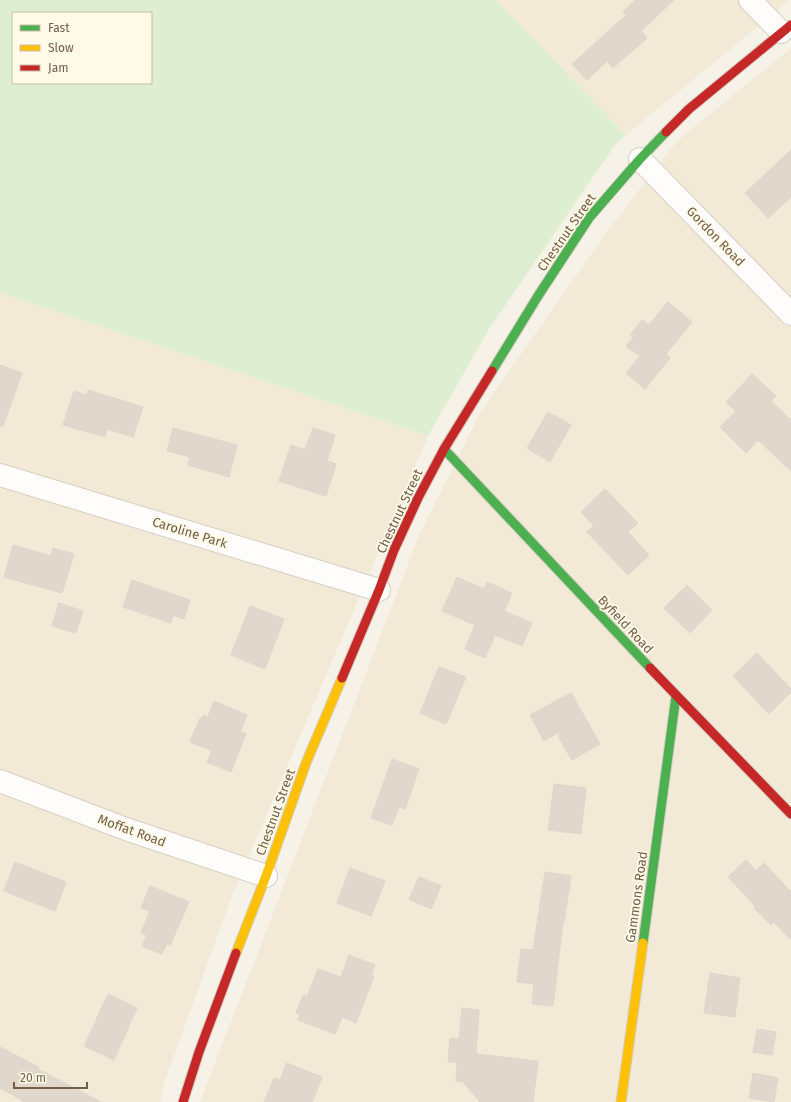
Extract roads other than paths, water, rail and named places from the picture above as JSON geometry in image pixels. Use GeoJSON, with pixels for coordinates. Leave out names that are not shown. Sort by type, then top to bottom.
{"type":"FeatureCollection","features":[{"type":"Feature","properties":{"kind":"main road","name":"Chestnut Street"},"geometry":{"type":"LineString","coordinates":[[183,1102],[199,1052],[266,876],[306,763],[379,590],[394,550],[418,498],[444,449],[538,296],[589,218],[640,158],[689,109],[786,28]]}},
{"type":"Feature","properties":{"kind":"main road","name":"Byfield Road"},"geometry":{"type":"LineString","coordinates":[[444,449],[676,696],[791,814]]}},
{"type":"Feature","properties":{"kind":"main road","name":"Gammons Road"},"geometry":{"type":"LineString","coordinates":[[620,1102],[626,1071],[676,696]]}},
{"type":"Feature","properties":{"kind":"street"},"geometry":{"type":"LineString","coordinates":[[750,0],[786,28]]}},
{"type":"Feature","properties":{"kind":"street","name":"Gordon Road"},"geometry":{"type":"LineString","coordinates":[[640,158],[791,314]]}},
{"type":"Feature","properties":{"kind":"street","name":"Caroline Park"},"geometry":{"type":"LineString","coordinates":[[0,475],[379,590]]}},
{"type":"Feature","properties":{"kind":"street","name":"Moffat Road"},"geometry":{"type":"LineString","coordinates":[[0,781],[126,829],[266,876]]}}]}
